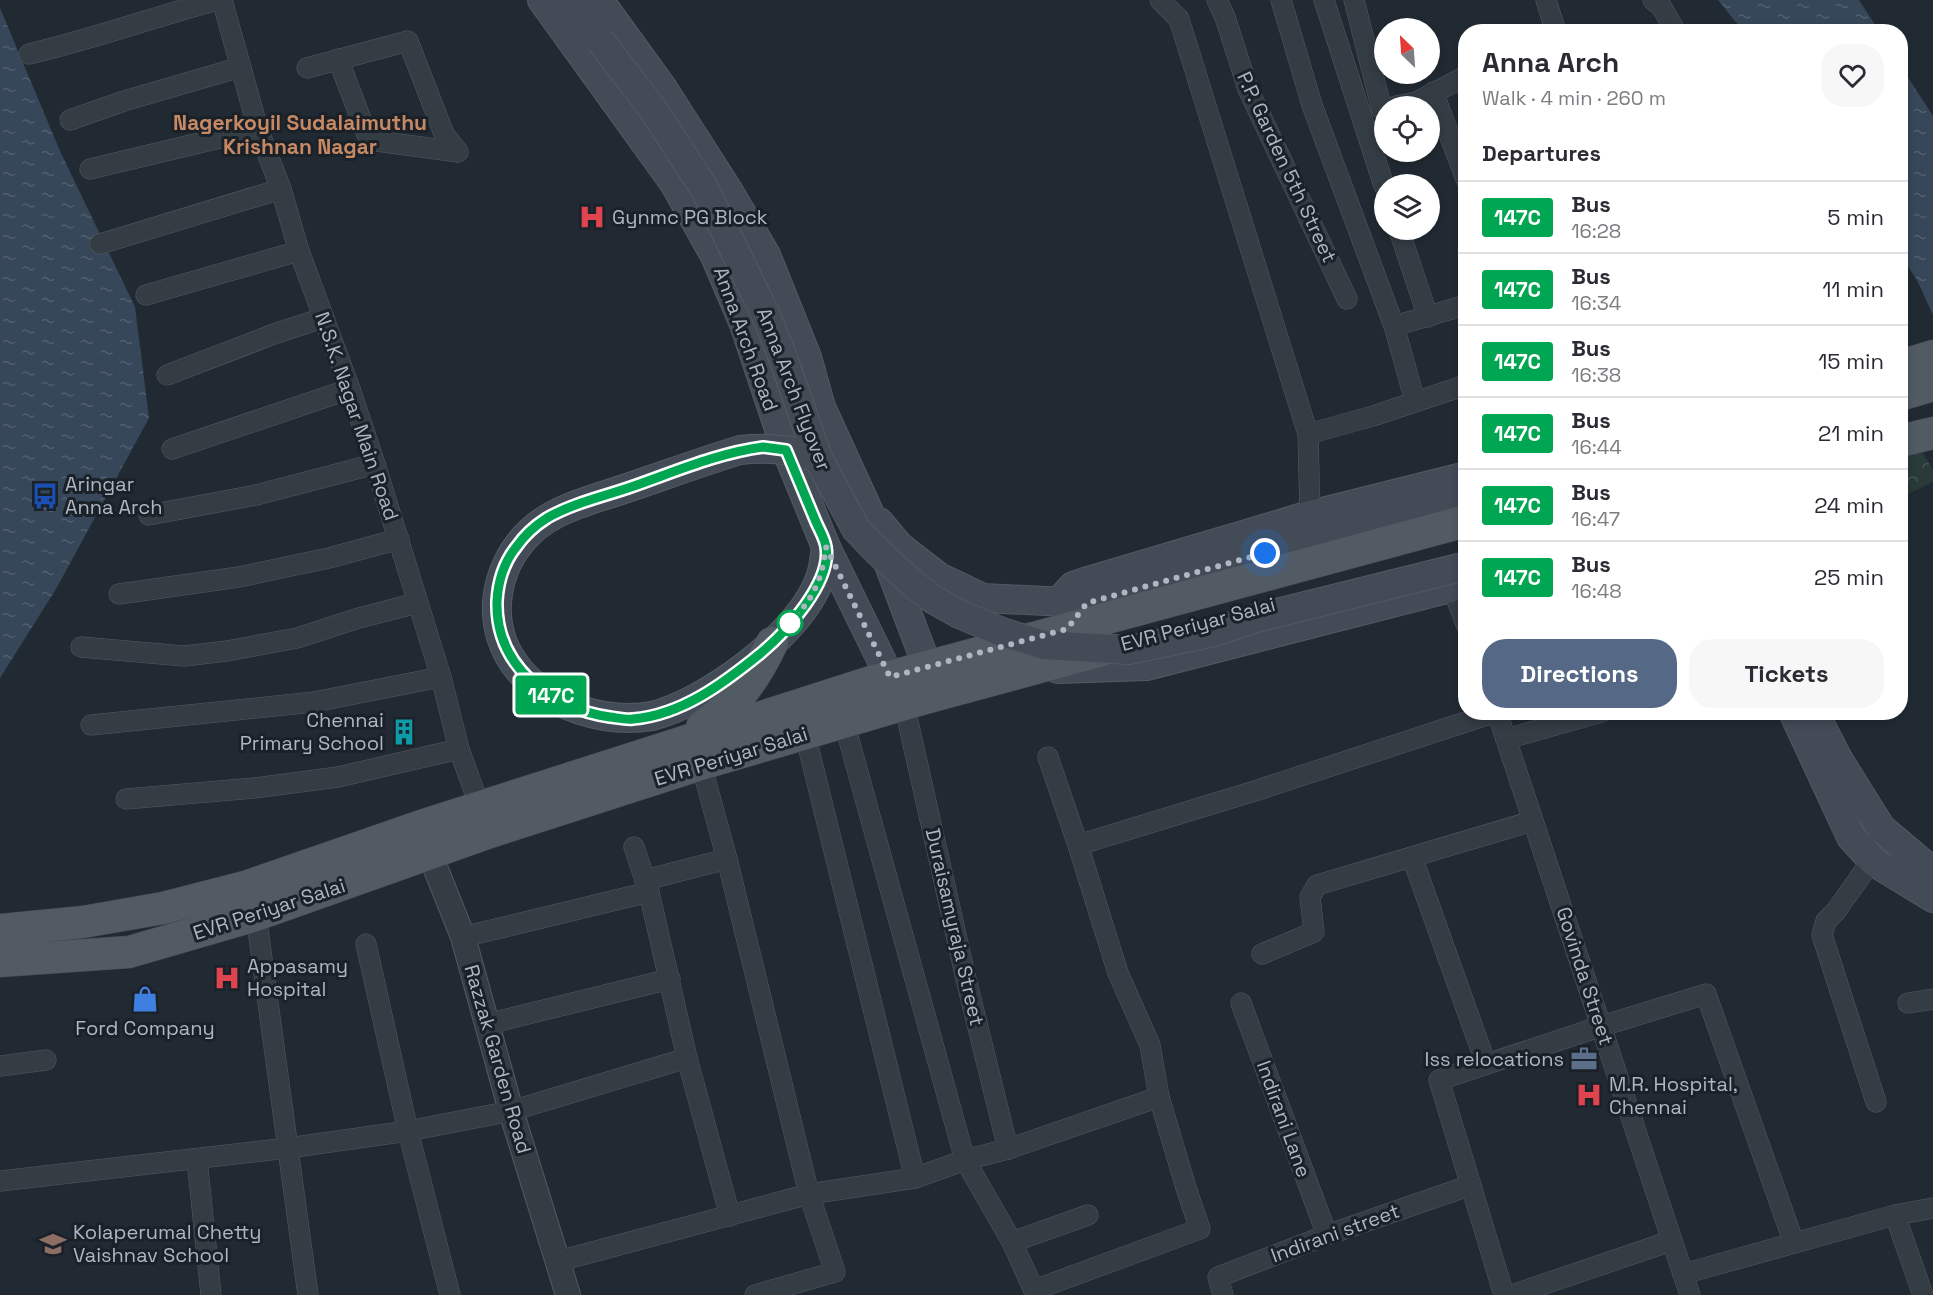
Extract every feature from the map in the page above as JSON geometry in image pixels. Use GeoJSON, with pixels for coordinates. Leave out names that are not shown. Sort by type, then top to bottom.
{"type":"FeatureCollection","features":[{"type":"Feature","properties":{"kind":"main road","name":"Anna Arch Road"},"geometry":{"type":"LineString","coordinates":[[542,0],[674,183],[715,256],[744,324],[777,422],[826,547],[904,704]]}},
{"type":"Feature","properties":{"kind":"main road","name":"Anna Arch Flyover"},"geometry":{"type":"LineString","coordinates":[[571,0],[652,108],[704,188],[764,311],[781,352],[818,458],[856,529],[912,583],[934,600],[959,614],[1002,632],[1044,645],[1129,650],[1210,633],[1257,618],[1458,580]]}},
{"type":"Feature","properties":{"kind":"main road"},"geometry":{"type":"LineString","coordinates":[[599,0],[662,87],[728,190],[766,255],[807,357],[821,407],[869,512],[932,681]]}},
{"type":"Feature","properties":{"kind":"main road"},"geometry":{"type":"LineString","coordinates":[[777,422],[821,407]]}},
{"type":"Feature","properties":{"kind":"main road"},"geometry":{"type":"LineString","coordinates":[[1908,439],[1933,433]]}},
{"type":"Feature","properties":{"kind":"main road"},"geometry":{"type":"LineString","coordinates":[[818,458],[797,451],[763,447],[740,450],[573,506],[546,519],[516,547],[503,570],[497,591],[500,632],[506,650],[520,671],[562,703],[592,714],[631,720],[652,716],[671,711],[690,702],[750,662],[772,643],[807,603],[816,588],[823,571],[826,547]]}},
{"type":"Feature","properties":{"kind":"main road"},"geometry":{"type":"LineString","coordinates":[[800,482],[846,461]]}},
{"type":"Feature","properties":{"kind":"main road"},"geometry":{"type":"LineString","coordinates":[[1062,615],[1073,586],[1310,515],[1458,478]]}},
{"type":"Feature","properties":{"kind":"main road"},"geometry":{"type":"LineString","coordinates":[[869,512],[900,547],[939,577],[983,598],[1062,615],[1098,600],[1458,500]]}},
{"type":"Feature","properties":{"kind":"main road","name":"EVR Periyar Salai"},"geometry":{"type":"LineString","coordinates":[[692,753],[805,734],[904,704],[932,681],[1062,615],[1458,523]]}},
{"type":"Feature","properties":{"kind":"main road","name":"EVR Periyar Salai"},"geometry":{"type":"LineString","coordinates":[[0,930],[82,922],[184,903],[245,887],[418,827],[485,820],[692,753],[890,677],[932,681],[1024,670],[1458,556]]}},
{"type":"Feature","properties":{"kind":"main road"},"geometry":{"type":"LineString","coordinates":[[1024,670],[1147,666],[1458,580]]}},
{"type":"Feature","properties":{"kind":"main road"},"geometry":{"type":"LineString","coordinates":[[692,753],[726,709],[741,696],[760,669],[772,643]]}},
{"type":"Feature","properties":{"kind":"main road"},"geometry":{"type":"LineString","coordinates":[[1797,720],[1851,837],[1872,860],[1933,898]]}},
{"type":"Feature","properties":{"kind":"main road"},"geometry":{"type":"LineString","coordinates":[[1818,720],[1838,759],[1881,828],[1932,865]]}},
{"type":"Feature","properties":{"kind":"main road"},"geometry":{"type":"LineString","coordinates":[[1839,720],[1872,790],[1892,820],[1912,839],[1932,865]]}},
{"type":"Feature","properties":{"kind":"main road","name":"EVR Periyar Salai"},"geometry":{"type":"LineString","coordinates":[[0,961],[129,952],[256,915],[431,854],[485,820]]}},
{"type":"Feature","properties":{"kind":"street"},"geometry":{"type":"LineString","coordinates":[[29,54],[73,44],[151,18],[217,0]]}},
{"type":"Feature","properties":{"kind":"street","name":"N.S.K. Nagar Main Road"},"geometry":{"type":"LineString","coordinates":[[222,0],[258,129],[281,189],[299,251],[375,464],[441,676],[459,749],[485,820]]}},
{"type":"Feature","properties":{"kind":"street"},"geometry":{"type":"LineString","coordinates":[[1160,0],[1179,20],[1308,434],[1310,515]]}},
{"type":"Feature","properties":{"kind":"street","name":"P.P. Garden 5th Street"},"geometry":{"type":"LineString","coordinates":[[1217,0],[1248,89],[1347,299]]}},
{"type":"Feature","properties":{"kind":"street"},"geometry":{"type":"LineString","coordinates":[[1281,0],[1312,105],[1394,326],[1415,401]]}},
{"type":"Feature","properties":{"kind":"street"},"geometry":{"type":"LineString","coordinates":[[1324,0],[1380,174]]}},
{"type":"Feature","properties":{"kind":"street"},"geometry":{"type":"LineString","coordinates":[[1354,0],[1384,96]]}},
{"type":"Feature","properties":{"kind":"street"},"geometry":{"type":"LineString","coordinates":[[1546,0],[1554,24]]}},
{"type":"Feature","properties":{"kind":"street"},"geometry":{"type":"LineString","coordinates":[[1653,0],[1661,6],[1671,24]]}},
{"type":"Feature","properties":{"kind":"street"},"geometry":{"type":"LineString","coordinates":[[307,68],[338,59],[408,41],[444,134],[458,152],[369,140],[338,59]]}},
{"type":"Feature","properties":{"kind":"street"},"geometry":{"type":"LineString","coordinates":[[70,120],[124,101],[241,66]]}},
{"type":"Feature","properties":{"kind":"street"},"geometry":{"type":"LineString","coordinates":[[1427,96],[1458,80]]}},
{"type":"Feature","properties":{"kind":"street"},"geometry":{"type":"LineString","coordinates":[[1434,92],[1458,157]]}},
{"type":"Feature","properties":{"kind":"street"},"geometry":{"type":"LineString","coordinates":[[1361,115],[1374,112]]}},
{"type":"Feature","properties":{"kind":"street"},"geometry":{"type":"LineString","coordinates":[[90,169],[258,129]]}},
{"type":"Feature","properties":{"kind":"street"},"geometry":{"type":"LineString","coordinates":[[100,243],[281,189]]}},
{"type":"Feature","properties":{"kind":"street"},"geometry":{"type":"LineString","coordinates":[[1402,240],[1428,317]]}},
{"type":"Feature","properties":{"kind":"street"},"geometry":{"type":"LineString","coordinates":[[146,295],[299,251]]}},
{"type":"Feature","properties":{"kind":"street"},"geometry":{"type":"LineString","coordinates":[[1394,326],[1458,308]]}},
{"type":"Feature","properties":{"kind":"street"},"geometry":{"type":"LineString","coordinates":[[167,375],[323,318]]}},
{"type":"Feature","properties":{"kind":"street"},"geometry":{"type":"LineString","coordinates":[[1308,434],[1373,416],[1458,388]]}},
{"type":"Feature","properties":{"kind":"street"},"geometry":{"type":"LineString","coordinates":[[172,449],[350,389]]}},
{"type":"Feature","properties":{"kind":"street"},"geometry":{"type":"LineString","coordinates":[[149,515],[256,495],[375,464]]}},
{"type":"Feature","properties":{"kind":"street"},"geometry":{"type":"LineString","coordinates":[[119,594],[239,577],[329,558],[399,539]]}},
{"type":"Feature","properties":{"kind":"street"},"geometry":{"type":"LineString","coordinates":[[81,647],[184,656],[227,651],[297,638],[359,618],[417,603]]}},
{"type":"Feature","properties":{"kind":"street"},"geometry":{"type":"LineString","coordinates":[[91,725],[314,702],[441,676]]}},
{"type":"Feature","properties":{"kind":"street","name":"Duraisamyraja Street"},"geometry":{"type":"LineString","coordinates":[[904,704],[966,980],[1008,1149]]}},
{"type":"Feature","properties":{"kind":"street"},"geometry":{"type":"LineString","coordinates":[[1078,845],[1258,790],[1472,720]]}},
{"type":"Feature","properties":{"kind":"street","name":"Govinda Street"},"geometry":{"type":"LineString","coordinates":[[1500,720],[1690,1295]]}},
{"type":"Feature","properties":{"kind":"street"},"geometry":{"type":"LineString","coordinates":[[1506,739],[1574,720]]}},
{"type":"Feature","properties":{"kind":"street"},"geometry":{"type":"LineString","coordinates":[[844,722],[965,1160],[1011,1242],[1035,1293],[1200,1229],[1159,1097],[1150,1045],[1118,973],[1048,757]]}},
{"type":"Feature","properties":{"kind":"street"},"geometry":{"type":"LineString","coordinates":[[805,734],[915,1178]]}},
{"type":"Feature","properties":{"kind":"street"},"geometry":{"type":"LineString","coordinates":[[126,799],[254,788],[338,777],[459,749]]}},
{"type":"Feature","properties":{"kind":"street"},"geometry":{"type":"LineString","coordinates":[[692,753],[727,859],[809,1194],[835,1272],[755,1295]]}},
{"type":"Feature","properties":{"kind":"street"},"geometry":{"type":"LineString","coordinates":[[1262,954],[1314,933],[1310,897],[1317,885],[1533,821]]}},
{"type":"Feature","properties":{"kind":"street","name":"Razzak Garden Road"},"geometry":{"type":"LineString","coordinates":[[418,827],[431,854],[463,938],[511,1111],[568,1295]]}},
{"type":"Feature","properties":{"kind":"street"},"geometry":{"type":"LineString","coordinates":[[634,847],[647,886],[687,1058],[730,1216]]}},
{"type":"Feature","properties":{"kind":"street"},"geometry":{"type":"LineString","coordinates":[[1412,857],[1486,1064]]}},
{"type":"Feature","properties":{"kind":"street"},"geometry":{"type":"LineString","coordinates":[[463,938],[647,886],[727,859]]}},
{"type":"Feature","properties":{"kind":"street"},"geometry":{"type":"LineString","coordinates":[[1872,860],[1836,911],[1826,921],[1822,935],[1876,1102]]}},
{"type":"Feature","properties":{"kind":"street"},"geometry":{"type":"LineString","coordinates":[[256,915],[308,1295]]}},
{"type":"Feature","properties":{"kind":"street"},"geometry":{"type":"LineString","coordinates":[[366,944],[408,1131],[450,1295]]}},
{"type":"Feature","properties":{"kind":"street"},"geometry":{"type":"LineString","coordinates":[[487,1024],[670,980]]}},
{"type":"Feature","properties":{"kind":"street"},"geometry":{"type":"LineString","coordinates":[[1504,1295],[1439,1080],[1706,994],[1794,1243]]}},
{"type":"Feature","properties":{"kind":"street"},"geometry":{"type":"LineString","coordinates":[[1908,1003],[1933,999]]}},
{"type":"Feature","properties":{"kind":"street","name":"Indirani Lane"},"geometry":{"type":"LineString","coordinates":[[1241,1003],[1327,1234]]}},
{"type":"Feature","properties":{"kind":"street"},"geometry":{"type":"LineString","coordinates":[[0,1182],[288,1148],[408,1131],[511,1111],[687,1058]]}},
{"type":"Feature","properties":{"kind":"street"},"geometry":{"type":"LineString","coordinates":[[0,1066],[46,1060]]}},
{"type":"Feature","properties":{"kind":"street"},"geometry":{"type":"LineString","coordinates":[[559,1261],[809,1194],[915,1178],[1159,1097]]}},
{"type":"Feature","properties":{"kind":"street"},"geometry":{"type":"LineString","coordinates":[[196,1159],[211,1295]]}},
{"type":"Feature","properties":{"kind":"street","name":"Indirani street"},"geometry":{"type":"LineString","coordinates":[[1224,1295],[1218,1277],[1327,1234],[1471,1185]]}},
{"type":"Feature","properties":{"kind":"street"},"geometry":{"type":"LineString","coordinates":[[1683,1274],[1895,1215],[1933,1208]]}},
{"type":"Feature","properties":{"kind":"street"},"geometry":{"type":"LineString","coordinates":[[1011,1242],[1088,1215]]}},
{"type":"Feature","properties":{"kind":"street"},"geometry":{"type":"LineString","coordinates":[[1895,1215],[1923,1295]]}},
{"type":"Feature","properties":{"kind":"street"},"geometry":{"type":"LineString","coordinates":[[1512,1295],[1671,1240]]}},
{"type":"Feature","properties":{"kind":"green space"},"geometry":{"type":"Polygon","coordinates":[[[1921,450],[1933,470],[1933,482],[1908,494],[1908,454],[1921,450]]]}},
{"type":"Feature","properties":{"kind":"water"},"geometry":{"type":"Polygon","coordinates":[[[1718,0],[1859,0],[1874,24],[1737,24],[1718,0]]]}},
{"type":"Feature","properties":{"kind":"water"},"geometry":{"type":"Polygon","coordinates":[[[0,8],[60,151],[135,307],[149,418],[56,589],[0,678],[0,8]]]}},
{"type":"Feature","properties":{"kind":"water"},"geometry":{"type":"Polygon","coordinates":[[[1908,77],[1933,116],[1933,315],[1917,280],[1908,266],[1908,77]]]}},
{"type":"Feature","properties":{"kind":"bus line","name":"147C"},"geometry":{"type":"LineString","coordinates":[[763,447],[786,450],[826,547],[823,571],[807,603],[772,643],[750,662],[690,702],[671,711],[631,720],[592,714],[562,703],[520,671],[506,650],[500,632],[497,591],[503,570],[516,547],[531,531],[546,519],[573,506],[740,450],[763,447]]}},
{"type":"Feature","properties":{"kind":"place","name":"Gynmc PG Block"},"geometry":{"type":"Point","coordinates":[592,217]}},
{"type":"Feature","properties":{"kind":"place","name":"Aringar Anna Arch"},"geometry":{"type":"Point","coordinates":[45,496]}},
{"type":"Feature","properties":{"kind":"place","name":"Chennai Primary School"},"geometry":{"type":"Point","coordinates":[404,732]}},
{"type":"Feature","properties":{"kind":"place","name":"Appasamy Hospital"},"geometry":{"type":"Point","coordinates":[227,978]}},
{"type":"Feature","properties":{"kind":"place","name":"Ford Company"},"geometry":{"type":"Point","coordinates":[145,999]}},
{"type":"Feature","properties":{"kind":"place","name":"Iss relocations"},"geometry":{"type":"Point","coordinates":[1584,1059]}},
{"type":"Feature","properties":{"kind":"place","name":"M.R. Hospital, Chennai"},"geometry":{"type":"Point","coordinates":[1589,1095]}},
{"type":"Feature","properties":{"kind":"place","name":"Kolaperumal Chetty Vaishnav School"},"geometry":{"type":"Point","coordinates":[53,1244]}},
{"type":"Feature","properties":{"kind":"district","name":"Nagerkoyil Sudalaimuthu Krishnan Nagar"},"geometry":{"type":"Point","coordinates":[300,134]}},
{"type":"Feature","properties":{"kind":"route"},"geometry":{"type":"LineString","coordinates":[[790,623],[816,588],[823,571],[826,547],[890,677],[1067,629],[1087,603],[1265,553]]}}]}
